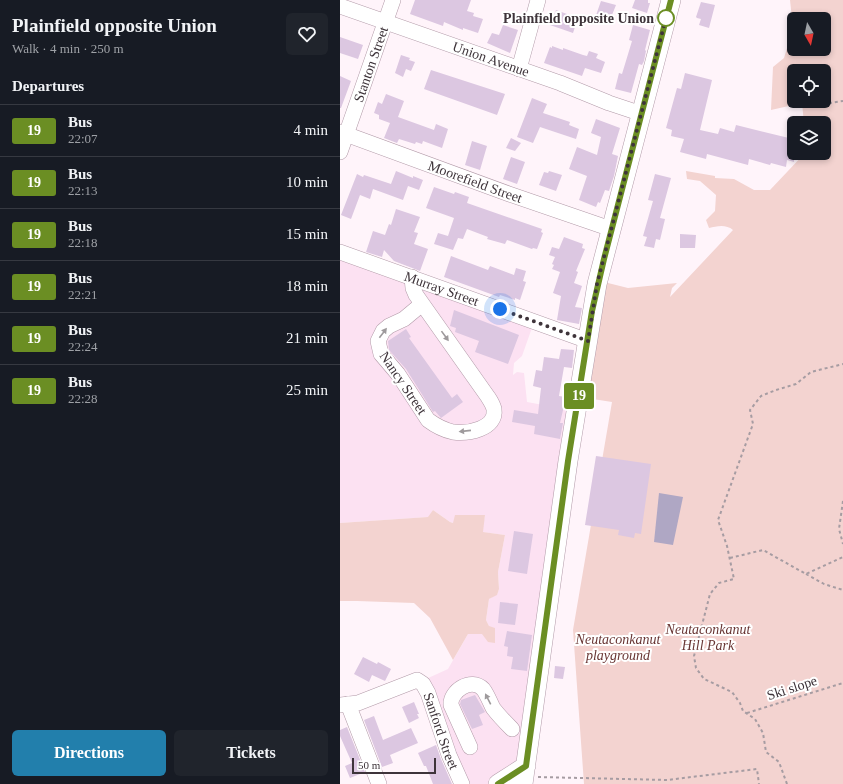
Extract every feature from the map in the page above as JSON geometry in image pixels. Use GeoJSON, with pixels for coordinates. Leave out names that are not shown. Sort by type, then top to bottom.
{"type":"FeatureCollection","features":[{"type":"Feature","properties":{"kind":"main road"},"geometry":{"type":"LineString","coordinates":[[498,784],[528,776],[568,461],[597,284],[671,0]]}},
{"type":"Feature","properties":{"kind":"street","name":"Stanton Street"},"geometry":{"type":"LineString","coordinates":[[340,152],[343,133],[393,0]]}},
{"type":"Feature","properties":{"kind":"street"},"geometry":{"type":"LineString","coordinates":[[519,69],[538,0]]}},
{"type":"Feature","properties":{"kind":"street","name":"Union Avenue"},"geometry":{"type":"LineString","coordinates":[[340,6],[642,114]]}},
{"type":"Feature","properties":{"kind":"street","name":"Moorefield Street"},"geometry":{"type":"LineString","coordinates":[[343,133],[509,194],[611,229]]}},
{"type":"Feature","properties":{"kind":"street","name":"Murray Street"},"geometry":{"type":"LineString","coordinates":[[340,252],[588,341]]}},
{"type":"Feature","properties":{"kind":"street","name":"Nancy Street"},"geometry":{"type":"LineString","coordinates":[[412,277],[413,288],[422,304],[488,397],[494,408],[489,423],[480,429],[455,432],[443,429],[433,424],[424,414],[398,374],[381,354],[378,341],[380,334],[390,326],[404,319],[422,304]]}},
{"type":"Feature","properties":{"kind":"street","name":"Sanford Street"},"geometry":{"type":"LineString","coordinates":[[344,705],[358,703],[417,680],[423,684],[428,693],[449,755],[462,784]]}},
{"type":"Feature","properties":{"kind":"street"},"geometry":{"type":"LineString","coordinates":[[470,747],[451,705],[452,696],[462,687],[468,685],[480,687],[484,690],[495,710],[512,729]]}},
{"type":"Feature","properties":{"kind":"street"},"geometry":{"type":"LineString","coordinates":[[344,705],[379,784]]}},
{"type":"Feature","properties":{"kind":"path"},"geometry":{"type":"LineString","coordinates":[[831,103],[843,101]]}},
{"type":"Feature","properties":{"kind":"path"},"geometry":{"type":"LineString","coordinates":[[786,784],[779,762],[766,752],[763,733],[755,719],[743,711],[740,703],[732,692],[704,679],[696,668],[694,656],[710,594],[719,583],[734,579],[730,558],[718,520],[753,424],[750,410],[762,396],[796,384],[811,372],[843,364]]}},
{"type":"Feature","properties":{"kind":"path"},"geometry":{"type":"LineString","coordinates":[[843,501],[839,529],[843,544]]}},
{"type":"Feature","properties":{"kind":"path"},"geometry":{"type":"LineString","coordinates":[[730,558],[763,550],[824,584],[843,590]]}},
{"type":"Feature","properties":{"kind":"path"},"geometry":{"type":"LineString","coordinates":[[806,574],[843,557]]}},
{"type":"Feature","properties":{"kind":"path","name":"Ski slope"},"geometry":{"type":"LineString","coordinates":[[746,713],[843,683]]}},
{"type":"Feature","properties":{"kind":"path"},"geometry":{"type":"LineString","coordinates":[[528,776],[667,780],[757,769],[759,784]]}},
{"type":"Feature","properties":{"kind":"shaded area"},"geometry":{"type":"Polygon","coordinates":[[[340,253],[533,325],[522,356],[514,363],[513,375],[517,372],[524,373],[527,402],[576,411],[522,784],[459,784],[426,679],[448,669],[468,634],[482,634],[489,626],[486,620],[489,599],[497,594],[499,589],[498,572],[505,535],[482,532],[485,515],[453,523],[433,510],[429,517],[340,523],[340,253]]]}},
{"type":"Feature","properties":{"kind":"shaded area"},"geometry":{"type":"Polygon","coordinates":[[[659,493],[683,497],[673,545],[654,542],[659,493]]]}},
{"type":"Feature","properties":{"kind":"green space","name":"Neutaconkanut Hill Park"},"geometry":{"type":"Polygon","coordinates":[[[790,0],[843,0],[843,784],[584,784],[573,630],[612,402],[580,397],[600,281],[628,288],[677,283],[672,288],[670,297],[733,230],[724,226],[709,228],[706,220],[715,211],[716,195],[700,181],[687,179],[686,171],[715,176],[715,178],[734,179],[754,190],[770,190],[798,160],[831,160],[831,116],[803,116],[802,108],[831,108],[831,64],[787,64],[787,106],[771,110],[773,67],[784,58],[787,48],[787,56],[831,56],[831,12],[791,12],[790,0]]]}},
{"type":"Feature","properties":{"kind":"green space"},"geometry":{"type":"Polygon","coordinates":[[[433,510],[453,523],[455,515],[485,515],[483,532],[505,535],[498,572],[499,589],[497,595],[489,599],[486,620],[489,626],[495,628],[495,643],[488,642],[482,634],[468,634],[453,660],[430,618],[414,603],[340,601],[340,523],[428,517],[433,510]]]}},
{"type":"Feature","properties":{"kind":"building"},"geometry":{"type":"Polygon","coordinates":[[[415,0],[471,0],[467,11],[474,13],[473,16],[483,19],[478,33],[463,28],[463,30],[444,22],[443,26],[410,14],[415,0]]]}},
{"type":"Feature","properties":{"kind":"building"},"geometry":{"type":"Polygon","coordinates":[[[635,0],[648,0],[648,3],[650,3],[647,13],[632,8],[635,0]]]}},
{"type":"Feature","properties":{"kind":"building"},"geometry":{"type":"Polygon","coordinates":[[[601,1],[616,5],[608,22],[595,18],[601,1]]]}},
{"type":"Feature","properties":{"kind":"building"},"geometry":{"type":"Polygon","coordinates":[[[701,2],[715,5],[709,28],[699,25],[701,19],[696,17],[701,2]]]}},
{"type":"Feature","properties":{"kind":"building"},"geometry":{"type":"Polygon","coordinates":[[[556,10],[578,18],[573,33],[550,25],[556,10]]]}},
{"type":"Feature","properties":{"kind":"building"},"geometry":{"type":"Polygon","coordinates":[[[503,25],[518,30],[510,53],[487,43],[492,33],[499,35],[503,25]]]}},
{"type":"Feature","properties":{"kind":"building"},"geometry":{"type":"Polygon","coordinates":[[[633,25],[650,30],[644,61],[642,65],[639,64],[631,93],[615,89],[619,73],[622,74],[632,41],[629,40],[633,25]]]}},
{"type":"Feature","properties":{"kind":"building"},"geometry":{"type":"Polygon","coordinates":[[[340,37],[363,45],[358,59],[340,53],[340,37]]]}},
{"type":"Feature","properties":{"kind":"building"},"geometry":{"type":"Polygon","coordinates":[[[552,46],[587,56],[589,51],[598,54],[596,58],[605,62],[601,73],[585,68],[582,76],[544,63],[550,47],[552,48],[552,46]]]}},
{"type":"Feature","properties":{"kind":"building"},"geometry":{"type":"Polygon","coordinates":[[[401,55],[410,58],[409,60],[415,62],[411,71],[406,69],[403,77],[395,73],[401,55]]]}},
{"type":"Feature","properties":{"kind":"building"},"geometry":{"type":"Polygon","coordinates":[[[431,70],[505,94],[497,115],[424,89],[431,70]]]}},
{"type":"Feature","properties":{"kind":"building"},"geometry":{"type":"Polygon","coordinates":[[[685,73],[712,80],[700,130],[718,134],[720,128],[734,132],[736,125],[787,138],[786,167],[771,163],[770,165],[749,159],[748,165],[707,154],[706,159],[680,152],[684,139],[671,136],[672,130],[666,128],[677,88],[681,89],[685,73]]]}},
{"type":"Feature","properties":{"kind":"building"},"geometry":{"type":"Polygon","coordinates":[[[340,76],[351,81],[341,108],[340,108],[340,76]]]}},
{"type":"Feature","properties":{"kind":"building"},"geometry":{"type":"Polygon","coordinates":[[[386,94],[404,101],[398,117],[434,130],[436,124],[448,129],[442,148],[423,141],[422,144],[416,142],[415,144],[399,139],[397,143],[384,138],[390,123],[379,119],[379,115],[374,113],[378,102],[382,104],[386,94]]]}},
{"type":"Feature","properties":{"kind":"building"},"geometry":{"type":"Polygon","coordinates":[[[532,98],[547,104],[543,113],[570,122],[569,125],[579,129],[576,139],[540,127],[533,143],[517,137],[532,98]]]}},
{"type":"Feature","properties":{"kind":"building"},"geometry":{"type":"Polygon","coordinates":[[[596,119],[620,128],[612,154],[618,156],[614,176],[609,191],[605,190],[600,203],[598,202],[596,207],[579,200],[587,176],[569,169],[577,147],[597,155],[601,137],[591,133],[596,119]]]}},
{"type":"Feature","properties":{"kind":"building"},"geometry":{"type":"Polygon","coordinates":[[[511,138],[521,143],[515,151],[506,148],[511,138]]]}},
{"type":"Feature","properties":{"kind":"building"},"geometry":{"type":"Polygon","coordinates":[[[472,141],[487,146],[480,170],[465,165],[472,141]]]}},
{"type":"Feature","properties":{"kind":"building"},"geometry":{"type":"Polygon","coordinates":[[[511,157],[525,162],[517,184],[503,179],[511,157]]]}},
{"type":"Feature","properties":{"kind":"building"},"geometry":{"type":"Polygon","coordinates":[[[396,171],[413,178],[413,176],[423,180],[419,190],[408,186],[403,200],[373,189],[370,199],[360,195],[351,219],[341,215],[357,174],[391,184],[396,171]]]}},
{"type":"Feature","properties":{"kind":"building"},"geometry":{"type":"Polygon","coordinates":[[[549,171],[562,175],[556,191],[539,185],[544,172],[548,173],[549,171]]]}},
{"type":"Feature","properties":{"kind":"building"},"geometry":{"type":"Polygon","coordinates":[[[655,174],[671,178],[660,218],[665,219],[660,240],[656,239],[654,248],[644,246],[647,237],[643,236],[653,201],[648,200],[655,174]]]}},
{"type":"Feature","properties":{"kind":"building"},"geometry":{"type":"Polygon","coordinates":[[[434,187],[454,194],[455,192],[469,197],[467,203],[542,229],[541,232],[543,233],[537,249],[532,249],[507,240],[505,244],[487,239],[488,237],[467,229],[463,239],[458,238],[453,250],[434,244],[438,233],[448,236],[454,218],[426,208],[434,187]]]}},
{"type":"Feature","properties":{"kind":"building"},"geometry":{"type":"Polygon","coordinates":[[[396,209],[420,217],[414,232],[418,233],[414,244],[428,249],[420,271],[394,261],[384,250],[382,257],[366,252],[373,231],[385,235],[389,224],[391,225],[396,209]]]}},
{"type":"Feature","properties":{"kind":"building"},"geometry":{"type":"Polygon","coordinates":[[[680,234],[696,235],[695,248],[680,248],[680,234]]]}},
{"type":"Feature","properties":{"kind":"building"},"geometry":{"type":"Polygon","coordinates":[[[564,237],[583,244],[582,248],[585,249],[576,271],[578,272],[574,283],[582,286],[575,307],[582,308],[579,324],[557,320],[561,296],[553,293],[560,272],[552,269],[554,265],[552,264],[555,257],[549,255],[552,247],[559,249],[564,237]]]}},
{"type":"Feature","properties":{"kind":"building"},"geometry":{"type":"Polygon","coordinates":[[[451,256],[488,270],[490,266],[514,275],[516,268],[526,271],[523,281],[526,282],[520,300],[515,298],[515,300],[500,295],[499,297],[444,277],[451,256]]]}},
{"type":"Feature","properties":{"kind":"building"},"geometry":{"type":"Polygon","coordinates":[[[454,310],[519,335],[508,364],[475,352],[479,341],[455,332],[456,328],[450,326],[454,310]]]}},
{"type":"Feature","properties":{"kind":"building"},"geometry":{"type":"Polygon","coordinates":[[[406,329],[411,337],[409,338],[452,398],[457,394],[463,402],[441,418],[435,411],[433,412],[406,369],[389,350],[388,341],[406,329]]]}},
{"type":"Feature","properties":{"kind":"building"},"geometry":{"type":"Polygon","coordinates":[[[561,349],[574,350],[572,368],[564,367],[559,396],[566,397],[560,423],[563,423],[560,439],[534,434],[535,426],[512,422],[514,410],[538,414],[541,388],[533,386],[536,370],[542,371],[544,357],[559,359],[561,349]]]}},
{"type":"Feature","properties":{"kind":"building"},"geometry":{"type":"Polygon","coordinates":[[[596,456],[651,464],[641,534],[635,533],[634,538],[618,535],[619,530],[585,525],[596,456]]]}},
{"type":"Feature","properties":{"kind":"building"},"geometry":{"type":"Polygon","coordinates":[[[514,531],[533,534],[527,574],[508,571],[514,531]]]}},
{"type":"Feature","properties":{"kind":"building"},"geometry":{"type":"Polygon","coordinates":[[[500,602],[518,604],[515,625],[498,623],[500,602]]]}},
{"type":"Feature","properties":{"kind":"building"},"geometry":{"type":"Polygon","coordinates":[[[507,631],[532,635],[527,671],[511,669],[513,657],[507,656],[508,647],[504,646],[507,631]]]}},
{"type":"Feature","properties":{"kind":"building"},"geometry":{"type":"Polygon","coordinates":[[[363,657],[377,664],[378,662],[391,669],[385,681],[372,675],[369,682],[354,674],[363,657]]]}},
{"type":"Feature","properties":{"kind":"building"},"geometry":{"type":"Polygon","coordinates":[[[555,666],[565,667],[563,679],[554,678],[555,666]]]}},
{"type":"Feature","properties":{"kind":"building"},"geometry":{"type":"Polygon","coordinates":[[[475,695],[485,712],[479,715],[483,725],[472,729],[460,704],[461,700],[475,695]]]}},
{"type":"Feature","properties":{"kind":"building"},"geometry":{"type":"Polygon","coordinates":[[[414,702],[419,718],[409,723],[402,707],[414,702]]]}},
{"type":"Feature","properties":{"kind":"building"},"geometry":{"type":"Polygon","coordinates":[[[374,716],[383,740],[411,728],[418,743],[390,755],[393,763],[382,767],[364,720],[374,716]]]}},
{"type":"Feature","properties":{"kind":"building"},"geometry":{"type":"Polygon","coordinates":[[[347,727],[365,772],[350,778],[345,766],[352,763],[340,736],[340,730],[347,727]]]}},
{"type":"Feature","properties":{"kind":"building"},"geometry":{"type":"Polygon","coordinates":[[[436,745],[452,784],[433,784],[426,766],[424,766],[418,753],[436,745]]]}},
{"type":"Feature","properties":{"kind":"bus line","name":"19"},"geometry":{"type":"LineString","coordinates":[[498,784],[526,766],[568,461],[597,284],[671,0]]}},
{"type":"Feature","properties":{"kind":"place","name":"Plainfield opposite Union"},"geometry":{"type":"Point","coordinates":[666,18]}},
{"type":"Feature","properties":{"kind":"route"},"geometry":{"type":"LineString","coordinates":[[500,309],[588,341],[597,284],[666,18]]}},
{"type":"Feature","properties":{"kind":"park label","name":"Neutaconkanut playground"},"geometry":{"type":"Point","coordinates":[618,648]}}]}
